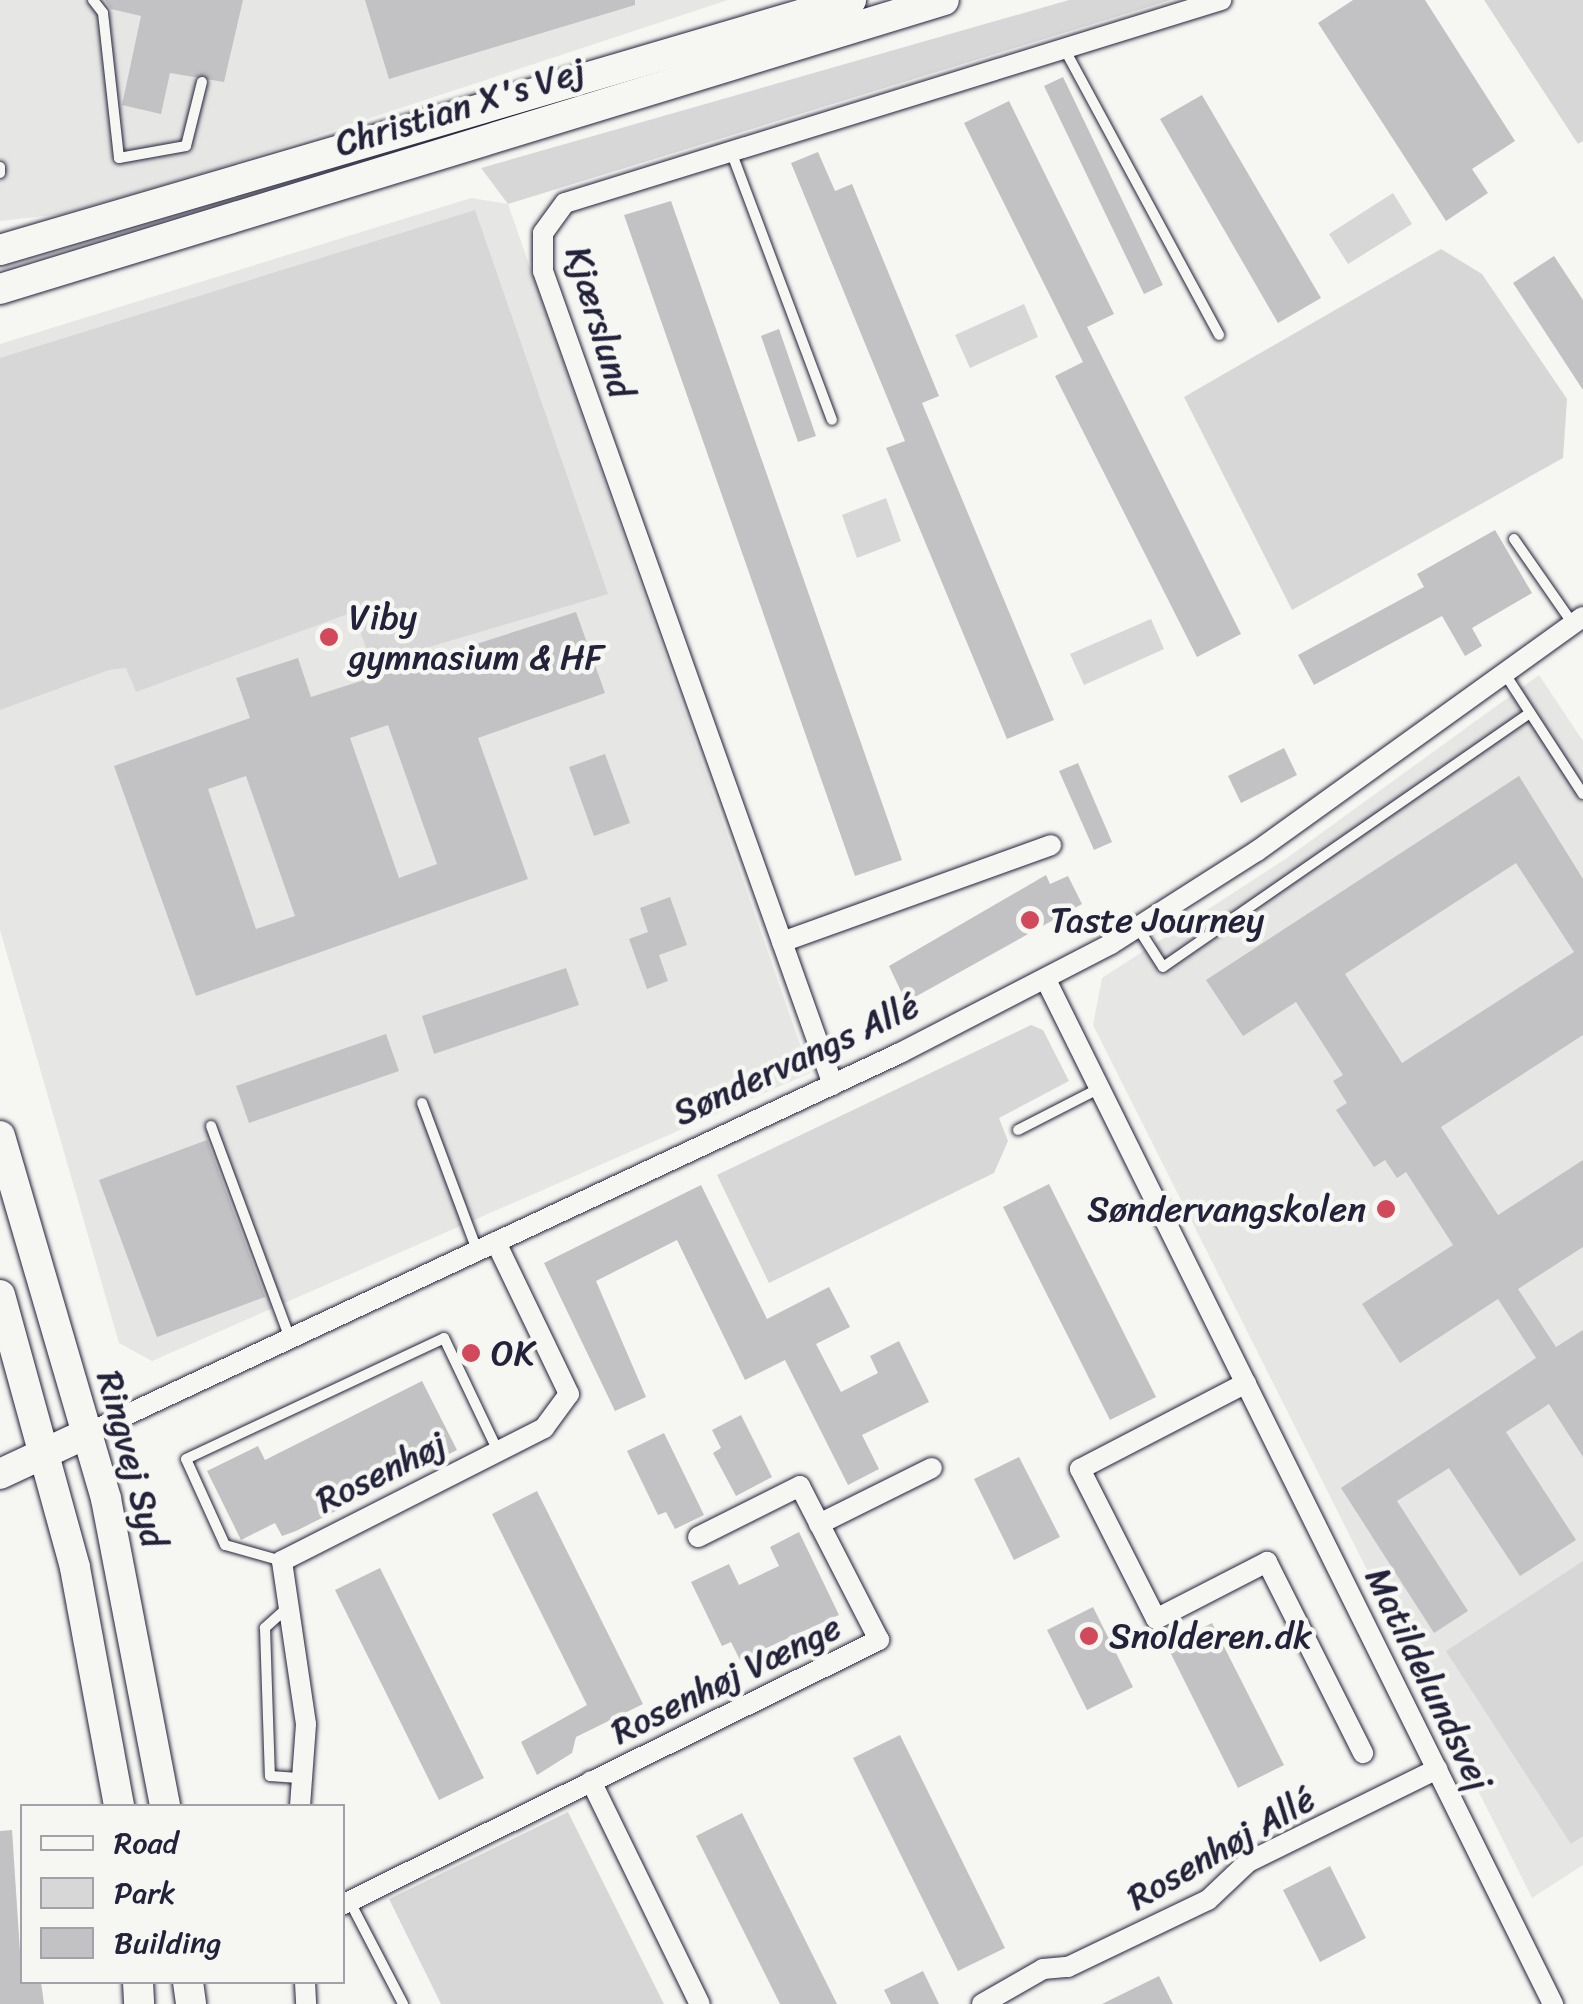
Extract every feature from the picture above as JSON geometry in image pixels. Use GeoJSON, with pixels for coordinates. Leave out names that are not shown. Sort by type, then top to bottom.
{"type":"FeatureCollection","features":[{"type":"Feature","properties":{"kind":"main road","name":"Christian X's Vej"},"geometry":{"type":"LineString","coordinates":[[0,250],[851,0]]}},
{"type":"Feature","properties":{"kind":"main road","name":"Christian X's Vej"},"geometry":{"type":"LineString","coordinates":[[0,289],[944,0]]}},
{"type":"Feature","properties":{"kind":"main road","name":"Ringvej Syd"},"geometry":{"type":"LineString","coordinates":[[0,1136],[88,1433],[131,1604],[165,1804]]}},
{"type":"Feature","properties":{"kind":"main road"},"geometry":{"type":"LineString","coordinates":[[0,1294],[45,1453],[119,1804]]}},
{"type":"Feature","properties":{"kind":"main road","name":"Søndervangs Allé"},"geometry":{"type":"LineString","coordinates":[[0,1474],[88,1433]]}},
{"type":"Feature","properties":{"kind":"street","name":"Kjærslund"},"geometry":{"type":"LineString","coordinates":[[833,1084],[538,251],[550,217],[564,203],[1221,0]]}},
{"type":"Feature","properties":{"kind":"street","name":"Søndervangs Allé"},"geometry":{"type":"LineString","coordinates":[[88,1433],[1046,980],[1138,928],[1578,620]]}},
{"type":"Feature","properties":{"kind":"street"},"geometry":{"type":"LineString","coordinates":[[782,942],[1052,844]]}},
{"type":"Feature","properties":{"kind":"street","name":"Matildelundsvej"},"geometry":{"type":"LineString","coordinates":[[1046,980],[1553,2004]]}},
{"type":"Feature","properties":{"kind":"street","name":"Rosenhøj"},"geometry":{"type":"LineString","coordinates":[[282,1562],[544,1428],[569,1394],[486,1246]]}},
{"type":"Feature","properties":{"kind":"street"},"geometry":{"type":"LineString","coordinates":[[1246,1382],[1080,1469],[1156,1619],[1267,1562],[1363,1753]]}},
{"type":"Feature","properties":{"kind":"street"},"geometry":{"type":"LineString","coordinates":[[819,1524],[932,1468]]}},
{"type":"Feature","properties":{"kind":"street","name":"Rosenhøj Vænge"},"geometry":{"type":"LineString","coordinates":[[346,1903],[880,1640],[800,1486],[698,1537]]}},
{"type":"Feature","properties":{"kind":"street"},"geometry":{"type":"LineString","coordinates":[[282,1562],[306,1724],[300,1804]]}},
{"type":"Feature","properties":{"kind":"street","name":"Rosenhøj Allé"},"geometry":{"type":"LineString","coordinates":[[982,2004],[1044,1969],[1068,1967],[1208,1900],[1248,1862],[1437,1769]]}},
{"type":"Feature","properties":{"kind":"street","name":"Rosenhøj Vænge"},"geometry":{"type":"LineString","coordinates":[[591,1781],[700,2004]]}},
{"type":"Feature","properties":{"kind":"lane"},"geometry":{"type":"LineString","coordinates":[[93,0],[103,13],[119,158],[186,146],[202,82]]}},
{"type":"Feature","properties":{"kind":"lane"},"geometry":{"type":"LineString","coordinates":[[1065,50],[1220,335]]}},
{"type":"Feature","properties":{"kind":"lane"},"geometry":{"type":"LineString","coordinates":[[732,154],[832,420]]}},
{"type":"Feature","properties":{"kind":"lane","name":"Søndervangs Allé"},"geometry":{"type":"LineString","coordinates":[[1514,538],[1578,620]]}},
{"type":"Feature","properties":{"kind":"lane"},"geometry":{"type":"LineString","coordinates":[[1504,674],[1583,794]]}},
{"type":"Feature","properties":{"kind":"lane"},"geometry":{"type":"LineString","coordinates":[[1138,928],[1164,967],[1530,713]]}},
{"type":"Feature","properties":{"kind":"lane"},"geometry":{"type":"LineString","coordinates":[[1018,1130],[1100,1088]]}},
{"type":"Feature","properties":{"kind":"lane"},"geometry":{"type":"LineString","coordinates":[[422,1103],[486,1246]]}},
{"type":"Feature","properties":{"kind":"lane"},"geometry":{"type":"LineString","coordinates":[[212,1126],[290,1336]]}},
{"type":"Feature","properties":{"kind":"lane"},"geometry":{"type":"LineString","coordinates":[[282,1562],[225,1545],[186,1460],[444,1338],[498,1450]]}},
{"type":"Feature","properties":{"kind":"lane"},"geometry":{"type":"LineString","coordinates":[[286,1608],[271,1618],[264,1640],[272,1664],[270,1776],[302,1778]]}},
{"type":"Feature","properties":{"kind":"lane","name":"Rosenhøj Vænge"},"geometry":{"type":"LineString","coordinates":[[346,1903],[403,2004]]}},
{"type":"Feature","properties":{"kind":"shaded area"},"geometry":{"type":"Polygon","coordinates":[[[0,0],[728,0],[216,169],[63,214],[0,221],[0,0]]]}},
{"type":"Feature","properties":{"kind":"shaded area","name":"Viby gymnasium & HF"},"geometry":{"type":"Polygon","coordinates":[[[471,198],[508,204],[810,1073],[152,1361],[119,1343],[0,930],[0,344],[471,198]]]}},
{"type":"Feature","properties":{"kind":"shaded area","name":"Søndervangskolen"},"geometry":{"type":"Polygon","coordinates":[[[1539,675],[1583,741],[1583,1865],[1532,1898],[1093,1025],[1102,978],[1287,858],[1539,675]]]}},
{"type":"Feature","properties":{"kind":"green space"},"geometry":{"type":"Polygon","coordinates":[[[1069,0],[1171,0],[508,204],[481,168],[1069,0]]]}},
{"type":"Feature","properties":{"kind":"green space"},"geometry":{"type":"Polygon","coordinates":[[[1484,0],[1583,0],[1583,141],[1578,144],[1484,0]]]}},
{"type":"Feature","properties":{"kind":"green space"},"geometry":{"type":"Polygon","coordinates":[[[1393,193],[1412,224],[1348,264],[1329,234],[1393,193]]]}},
{"type":"Feature","properties":{"kind":"green space"},"geometry":{"type":"Polygon","coordinates":[[[475,210],[608,594],[372,664],[353,612],[136,692],[126,668],[109,670],[0,710],[0,358],[475,210]]]}},
{"type":"Feature","properties":{"kind":"green space"},"geometry":{"type":"Polygon","coordinates":[[[1441,249],[1482,274],[1567,399],[1563,458],[1292,610],[1184,397],[1441,249]]]}},
{"type":"Feature","properties":{"kind":"green space"},"geometry":{"type":"Polygon","coordinates":[[[1024,304],[1038,337],[970,368],[955,335],[1024,304]]]}},
{"type":"Feature","properties":{"kind":"green space"},"geometry":{"type":"Polygon","coordinates":[[[886,498],[901,541],[857,558],[842,515],[886,498]]]}},
{"type":"Feature","properties":{"kind":"green space"},"geometry":{"type":"Polygon","coordinates":[[[1151,619],[1164,649],[1084,685],[1070,654],[1151,619]]]}},
{"type":"Feature","properties":{"kind":"green space"},"geometry":{"type":"Polygon","coordinates":[[[1031,1025],[1043,1030],[1069,1081],[999,1118],[1008,1141],[994,1173],[769,1283],[717,1175],[1031,1025]]]}},
{"type":"Feature","properties":{"kind":"green space"},"geometry":{"type":"Polygon","coordinates":[[[1583,1561],[1583,1836],[1571,1844],[1446,1651],[1583,1561]]]}},
{"type":"Feature","properties":{"kind":"green space"},"geometry":{"type":"Polygon","coordinates":[[[568,1812],[664,2004],[441,2004],[389,1899],[568,1812]]]}},
{"type":"Feature","properties":{"kind":"building"},"geometry":{"type":"Polygon","coordinates":[[[105,0],[243,0],[224,82],[170,73],[161,114],[122,105],[141,16],[111,9],[105,0]]]}},
{"type":"Feature","properties":{"kind":"building"},"geometry":{"type":"Polygon","coordinates":[[[365,0],[635,0],[635,5],[389,79],[365,0]]]}},
{"type":"Feature","properties":{"kind":"building"},"geometry":{"type":"Polygon","coordinates":[[[1353,0],[1425,0],[1515,141],[1472,169],[1488,193],[1446,221],[1318,23],[1353,0]]]}},
{"type":"Feature","properties":{"kind":"building"},"geometry":{"type":"Polygon","coordinates":[[[1063,77],[1163,285],[1144,294],[1044,86],[1063,77]]]}},
{"type":"Feature","properties":{"kind":"building"},"geometry":{"type":"Polygon","coordinates":[[[1202,95],[1321,298],[1278,323],[1160,119],[1202,95]]]}},
{"type":"Feature","properties":{"kind":"building"},"geometry":{"type":"Polygon","coordinates":[[[1009,101],[1114,314],[1087,327],[1241,634],[1197,657],[1055,376],[1083,362],[964,123],[1009,101]]]}},
{"type":"Feature","properties":{"kind":"building"},"geometry":{"type":"Polygon","coordinates":[[[818,152],[835,191],[852,184],[939,396],[922,403],[1054,720],[1007,739],[886,448],[905,441],[791,163],[818,152]]]}},
{"type":"Feature","properties":{"kind":"building"},"geometry":{"type":"Polygon","coordinates":[[[671,201],[902,860],[855,876],[624,215],[671,201]]]}},
{"type":"Feature","properties":{"kind":"building"},"geometry":{"type":"Polygon","coordinates":[[[1554,256],[1583,300],[1583,390],[1513,283],[1554,256]]]}},
{"type":"Feature","properties":{"kind":"building"},"geometry":{"type":"Polygon","coordinates":[[[779,329],[816,436],[798,442],[761,336],[779,329]]]}},
{"type":"Feature","properties":{"kind":"building"},"geometry":{"type":"Polygon","coordinates":[[[1495,530],[1532,593],[1472,628],[1482,646],[1465,656],[1442,616],[1314,685],[1298,655],[1424,587],[1417,574],[1495,530]]]}},
{"type":"Feature","properties":{"kind":"building"},"geometry":{"type":"Polygon","coordinates":[[[576,612],[605,693],[478,738],[528,879],[196,996],[114,766],[250,718],[236,678],[298,658],[311,697],[576,612]],[[388,725],[350,738],[399,878],[437,864],[388,725]],[[246,776],[208,789],[256,929],[295,916],[246,776]]]}},
{"type":"Feature","properties":{"kind":"building"},"geometry":{"type":"Polygon","coordinates":[[[1284,748],[1297,775],[1241,803],[1228,776],[1284,748]]]}},
{"type":"Feature","properties":{"kind":"building"},"geometry":{"type":"Polygon","coordinates":[[[605,754],[630,823],[594,836],[569,767],[605,754]]]}},
{"type":"Feature","properties":{"kind":"building"},"geometry":{"type":"Polygon","coordinates":[[[1078,763],[1112,842],[1094,850],[1059,771],[1078,763]]]}},
{"type":"Feature","properties":{"kind":"building"},"geometry":{"type":"Polygon","coordinates":[[[1519,776],[1583,879],[1583,1035],[1441,1127],[1498,1215],[1583,1160],[1583,1247],[1518,1289],[1556,1347],[1583,1330],[1583,1457],[1549,1404],[1506,1432],[1576,1540],[1520,1576],[1449,1468],[1397,1501],[1468,1611],[1434,1633],[1341,1488],[1536,1358],[1498,1299],[1400,1363],[1362,1304],[1453,1245],[1406,1172],[1397,1178],[1385,1160],[1374,1167],[1336,1110],[1347,1103],[1333,1081],[1343,1075],[1296,1002],[1243,1036],[1206,980],[1519,776]],[[1516,863],[1345,974],[1402,1063],[1574,952],[1516,863]]]}},
{"type":"Feature","properties":{"kind":"building"},"geometry":{"type":"Polygon","coordinates":[[[1046,875],[1050,884],[1068,876],[1082,904],[906,1002],[889,966],[1046,875]]]}},
{"type":"Feature","properties":{"kind":"building"},"geometry":{"type":"Polygon","coordinates":[[[670,897],[687,945],[659,955],[668,981],[647,989],[629,939],[648,932],[640,908],[670,897]]]}},
{"type":"Feature","properties":{"kind":"building"},"geometry":{"type":"Polygon","coordinates":[[[566,968],[579,1005],[434,1054],[422,1016],[566,968]]]}},
{"type":"Feature","properties":{"kind":"building"},"geometry":{"type":"Polygon","coordinates":[[[386,1034],[399,1071],[249,1123],[236,1086],[386,1034]]]}},
{"type":"Feature","properties":{"kind":"building"},"geometry":{"type":"Polygon","coordinates":[[[207,1140],[265,1297],[157,1337],[99,1180],[207,1140]]]}},
{"type":"Feature","properties":{"kind":"building"},"geometry":{"type":"Polygon","coordinates":[[[1049,1184],[1156,1397],[1110,1420],[1003,1207],[1049,1184]]]}},
{"type":"Feature","properties":{"kind":"building"},"geometry":{"type":"Polygon","coordinates":[[[701,1185],[767,1319],[829,1287],[850,1327],[816,1344],[841,1392],[878,1373],[870,1356],[899,1341],[929,1402],[862,1435],[879,1469],[848,1485],[785,1360],[745,1380],[677,1240],[596,1281],[646,1397],[615,1411],[544,1263],[701,1185]]]}},
{"type":"Feature","properties":{"kind":"building"},"geometry":{"type":"Polygon","coordinates":[[[422,1381],[457,1450],[296,1531],[282,1536],[275,1523],[241,1540],[207,1471],[258,1446],[265,1460],[422,1381]]]}},
{"type":"Feature","properties":{"kind":"building"},"geometry":{"type":"Polygon","coordinates":[[[741,1415],[772,1477],[736,1496],[713,1453],[721,1448],[712,1430],[741,1415]]]}},
{"type":"Feature","properties":{"kind":"building"},"geometry":{"type":"Polygon","coordinates":[[[664,1433],[704,1515],[675,1529],[666,1512],[658,1515],[627,1451],[664,1433]]]}},
{"type":"Feature","properties":{"kind":"building"},"geometry":{"type":"Polygon","coordinates":[[[1019,1457],[1060,1537],[1014,1560],[974,1479],[1019,1457]]]}},
{"type":"Feature","properties":{"kind":"building"},"geometry":{"type":"Polygon","coordinates":[[[537,1491],[643,1704],[576,1737],[572,1753],[537,1775],[521,1742],[587,1705],[492,1514],[537,1491]]]}},
{"type":"Feature","properties":{"kind":"building"},"geometry":{"type":"Polygon","coordinates":[[[799,1532],[839,1615],[740,1660],[731,1642],[722,1646],[691,1582],[729,1564],[739,1585],[779,1566],[770,1547],[799,1532]]]}},
{"type":"Feature","properties":{"kind":"building"},"geometry":{"type":"Polygon","coordinates":[[[380,1568],[484,1778],[439,1800],[335,1590],[380,1568]]]}},
{"type":"Feature","properties":{"kind":"building"},"geometry":{"type":"Polygon","coordinates":[[[1093,1607],[1133,1687],[1087,1710],[1047,1630],[1093,1607]]]}},
{"type":"Feature","properties":{"kind":"building"},"geometry":{"type":"Polygon","coordinates":[[[1212,1623],[1284,1765],[1238,1788],[1167,1646],[1212,1623]]]}},
{"type":"Feature","properties":{"kind":"building"},"geometry":{"type":"Polygon","coordinates":[[[900,1735],[1005,1948],[958,1971],[853,1758],[900,1735]]]}},
{"type":"Feature","properties":{"kind":"building"},"geometry":{"type":"Polygon","coordinates":[[[742,1813],[837,2004],[780,2004],[696,1836],[742,1813]]]}},
{"type":"Feature","properties":{"kind":"building"},"geometry":{"type":"Polygon","coordinates":[[[12,1830],[20,1984],[41,1984],[44,2004],[0,2004],[0,1831],[12,1830]]]}},
{"type":"Feature","properties":{"kind":"building"},"geometry":{"type":"Polygon","coordinates":[[[1330,1866],[1366,1938],[1320,1962],[1283,1890],[1330,1866]]]}},
{"type":"Feature","properties":{"kind":"building"},"geometry":{"type":"Polygon","coordinates":[[[923,1971],[939,2004],[891,2004],[884,1990],[923,1971]]]}},
{"type":"Feature","properties":{"kind":"building"},"geometry":{"type":"Polygon","coordinates":[[[1159,1976],[1173,2004],[1102,2004],[1159,1976]]]}},
{"type":"Feature","properties":{"kind":"place","name":"Viby gymnasium & HF"},"geometry":{"type":"Point","coordinates":[329,637]}},
{"type":"Feature","properties":{"kind":"place","name":"Taste Journey"},"geometry":{"type":"Point","coordinates":[1030,920]}},
{"type":"Feature","properties":{"kind":"place","name":"Søndervangskolen"},"geometry":{"type":"Point","coordinates":[1386,1209]}},
{"type":"Feature","properties":{"kind":"place","name":"OK"},"geometry":{"type":"Point","coordinates":[471,1353]}},
{"type":"Feature","properties":{"kind":"place","name":"Snolderen.dk"},"geometry":{"type":"Point","coordinates":[1089,1636]}}]}
